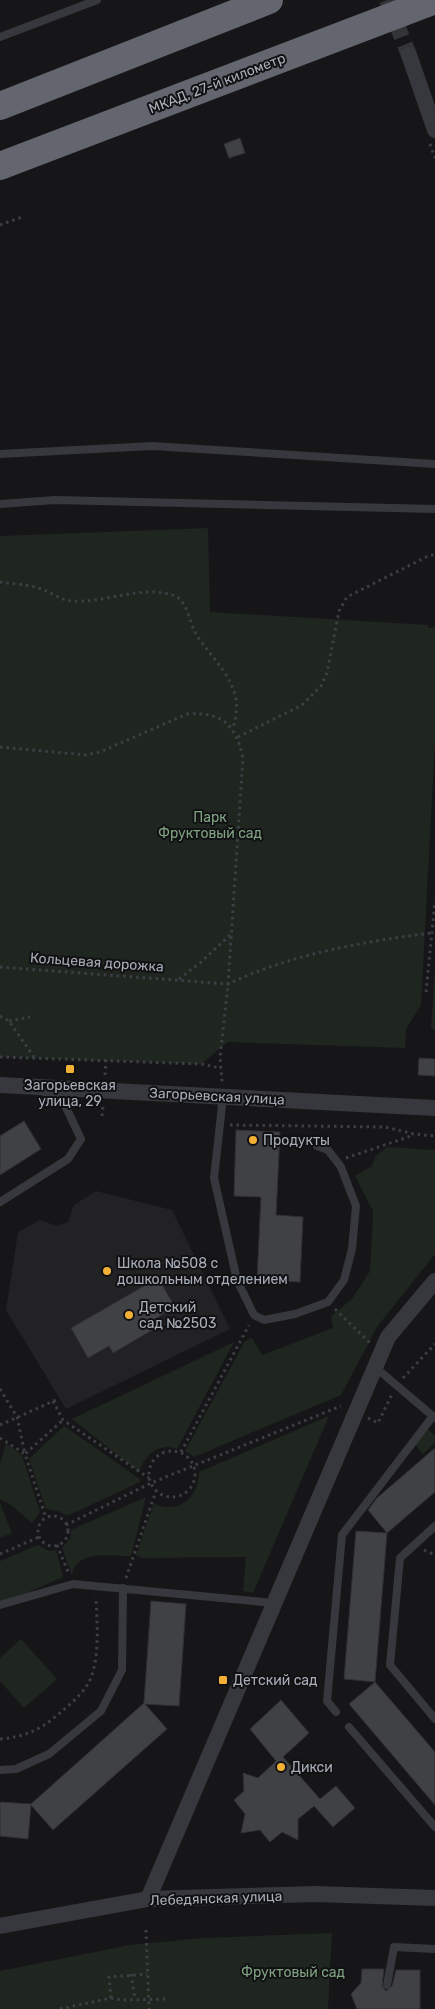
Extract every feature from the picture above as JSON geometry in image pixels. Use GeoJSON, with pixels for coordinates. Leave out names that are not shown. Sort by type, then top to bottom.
{"type":"FeatureCollection","features":[{"type":"Feature","properties":{"kind":"highway"},"geometry":{"type":"LineString","coordinates":[[0,106],[269,0]]}},
{"type":"Feature","properties":{"kind":"highway","name":"МКАД, 27-й километр"},"geometry":{"type":"LineString","coordinates":[[0,166],[435,0]]}},
{"type":"Feature","properties":{"kind":"street"},"geometry":{"type":"LineString","coordinates":[[409,55],[435,130]]}},
{"type":"Feature","properties":{"kind":"street","name":"Загорьевская улица"},"geometry":{"type":"LineString","coordinates":[[0,1086],[34,1086],[435,1108]]}},
{"type":"Feature","properties":{"kind":"street"},"geometry":{"type":"LineString","coordinates":[[148,1899],[274,1603],[349,1409],[375,1367],[388,1336],[435,1281]]}},
{"type":"Feature","properties":{"kind":"street","name":"Лебедянская улица"},"geometry":{"type":"LineString","coordinates":[[0,1926],[148,1899],[316,1894],[435,1898]]}},
{"type":"Feature","properties":{"kind":"lane"},"geometry":{"type":"LineString","coordinates":[[0,36],[97,0]]}},
{"type":"Feature","properties":{"kind":"lane"},"geometry":{"type":"LineString","coordinates":[[0,454],[152,446],[435,464]]}},
{"type":"Feature","properties":{"kind":"lane"},"geometry":{"type":"LineString","coordinates":[[0,504],[55,500],[435,509]]}},
{"type":"Feature","properties":{"kind":"lane"},"geometry":{"type":"LineString","coordinates":[[0,1202],[68,1159],[81,1140],[64,1104],[34,1086]]}},
{"type":"Feature","properties":{"kind":"lane"},"geometry":{"type":"LineString","coordinates":[[223,1097],[214,1178],[237,1280],[254,1315],[264,1320],[295,1314],[328,1302],[344,1280],[352,1249],[356,1206],[340,1167],[328,1150],[317,1146]]}},
{"type":"Feature","properties":{"kind":"lane"},"geometry":{"type":"LineString","coordinates":[[336,1712],[327,1701],[342,1535],[434,1417],[375,1367]]}},
{"type":"Feature","properties":{"kind":"lane"},"geometry":{"type":"LineString","coordinates":[[435,1526],[400,1558],[390,1665],[435,1719]]}},
{"type":"Feature","properties":{"kind":"lane"},"geometry":{"type":"LineString","coordinates":[[0,1605],[73,1584],[274,1603]]}},
{"type":"Feature","properties":{"kind":"lane"},"geometry":{"type":"LineString","coordinates":[[0,1770],[16,1769],[49,1754],[101,1711],[122,1670],[123,1588]]}},
{"type":"Feature","properties":{"kind":"lane"},"geometry":{"type":"LineString","coordinates":[[349,1726],[435,1827]]}},
{"type":"Feature","properties":{"kind":"lane"},"geometry":{"type":"LineString","coordinates":[[387,1984],[394,1947],[435,1949]]}},
{"type":"Feature","properties":{"kind":"path"},"geometry":{"type":"LineString","coordinates":[[0,225],[22,217]]}},
{"type":"Feature","properties":{"kind":"path"},"geometry":{"type":"LineString","coordinates":[[238,737],[302,705],[321,686],[328,673],[338,611],[346,597],[430,555],[435,555]]}},
{"type":"Feature","properties":{"kind":"path"},"geometry":{"type":"LineString","coordinates":[[0,582],[38,588],[51,595],[71,601],[102,601],[123,594],[145,593],[163,593],[178,597],[186,609],[195,632],[222,669],[233,689],[238,709],[233,730]]}},
{"type":"Feature","properties":{"kind":"path"},"geometry":{"type":"LineString","coordinates":[[0,747],[86,755],[100,752],[187,714],[203,713],[220,718],[233,730],[238,737],[243,758],[232,933],[220,1058],[221,1068],[201,1064],[0,1057]]}},
{"type":"Feature","properties":{"kind":"path"},"geometry":{"type":"LineString","coordinates":[[426,992],[435,901]]}},
{"type":"Feature","properties":{"kind":"path","name":"Кольцевая дорожка"},"geometry":{"type":"LineString","coordinates":[[0,967],[179,979],[201,962],[232,933]]}},
{"type":"Feature","properties":{"kind":"path"},"geometry":{"type":"LineString","coordinates":[[179,979],[228,984],[259,970],[300,956],[392,938],[431,933]]}},
{"type":"Feature","properties":{"kind":"path"},"geometry":{"type":"LineString","coordinates":[[0,1016],[9,1021],[34,1057]]}},
{"type":"Feature","properties":{"kind":"path"},"geometry":{"type":"LineString","coordinates":[[9,1021],[30,1017]]}},
{"type":"Feature","properties":{"kind":"path"},"geometry":{"type":"LineString","coordinates":[[219,1125],[385,1127],[414,1134],[435,1136]]}},
{"type":"Feature","properties":{"kind":"path"},"geometry":{"type":"LineString","coordinates":[[336,1161],[414,1134]]}},
{"type":"Feature","properties":{"kind":"path"},"geometry":{"type":"LineString","coordinates":[[328,1302],[370,1343]]}},
{"type":"Feature","properties":{"kind":"path"},"geometry":{"type":"LineString","coordinates":[[181,1452],[254,1315]]}},
{"type":"Feature","properties":{"kind":"path"},"geometry":{"type":"LineString","coordinates":[[66,1525],[194,1464],[349,1409],[378,1423],[396,1385],[435,1344]]}},
{"type":"Feature","properties":{"kind":"path"},"geometry":{"type":"LineString","coordinates":[[0,1389],[17,1417],[25,1454],[46,1518]]}},
{"type":"Feature","properties":{"kind":"path"},"geometry":{"type":"LineString","coordinates":[[0,1425],[58,1399]]}},
{"type":"Feature","properties":{"kind":"path"},"geometry":{"type":"LineString","coordinates":[[53,1401],[62,1420],[150,1478]]}},
{"type":"Feature","properties":{"kind":"path"},"geometry":{"type":"LineString","coordinates":[[25,1454],[62,1420]]}},
{"type":"Feature","properties":{"kind":"path"},"geometry":{"type":"LineString","coordinates":[[0,1438],[25,1454]]}},
{"type":"Feature","properties":{"kind":"path"},"geometry":{"type":"LineString","coordinates":[[163,1452],[181,1452],[189,1457],[194,1464],[196,1473],[194,1482],[189,1490],[173,1497],[164,1496],[156,1491],[151,1483],[150,1465],[155,1457],[163,1452]]}},
{"type":"Feature","properties":{"kind":"path"},"geometry":{"type":"LineString","coordinates":[[123,1588],[156,1491]]}},
{"type":"Feature","properties":{"kind":"path"},"geometry":{"type":"LineString","coordinates":[[57,1517],[66,1525],[67,1536],[58,1545],[48,1545],[39,1537],[38,1529],[46,1518],[57,1517]]}},
{"type":"Feature","properties":{"kind":"path"},"geometry":{"type":"LineString","coordinates":[[0,1554],[39,1537]]}},
{"type":"Feature","properties":{"kind":"path"},"geometry":{"type":"LineString","coordinates":[[58,1545],[73,1584]]}},
{"type":"Feature","properties":{"kind":"path"},"geometry":{"type":"LineString","coordinates":[[0,1739],[19,1738],[42,1728],[86,1687],[93,1668],[97,1636],[96,1586]]}},
{"type":"Feature","properties":{"kind":"path"},"geometry":{"type":"LineString","coordinates":[[146,1930],[149,2009]]}},
{"type":"Feature","properties":{"kind":"path"},"geometry":{"type":"LineString","coordinates":[[131,1974],[136,1999]]}},
{"type":"Feature","properties":{"kind":"path"},"geometry":{"type":"LineString","coordinates":[[111,1998],[109,1977],[147,1974]]}},
{"type":"Feature","properties":{"kind":"path"},"geometry":{"type":"LineString","coordinates":[[60,2009],[106,1998],[168,1999]]}},
{"type":"Feature","properties":{"kind":"shaded area","name":"Школа №508 с дошкольным отделением"},"geometry":{"type":"Polygon","coordinates":[[[96,1191],[172,1210],[230,1329],[66,1409],[6,1310],[18,1232],[40,1220],[57,1226],[68,1222],[74,1205],[96,1191]]]}},
{"type":"Feature","properties":{"kind":"green space","name":"Парк Фруктовый сад"},"geometry":{"type":"Polygon","coordinates":[[[208,528],[210,612],[428,625],[428,628],[435,627],[435,742],[421,1005],[406,1029],[405,1048],[228,1042],[201,1064],[0,1057],[0,536],[208,528]]]}},
{"type":"Feature","properties":{"kind":"green space"},"geometry":{"type":"Polygon","coordinates":[[[435,970],[435,1030],[431,1028],[435,970]]]}},
{"type":"Feature","properties":{"kind":"green space"},"geometry":{"type":"Polygon","coordinates":[[[387,1147],[435,1150],[435,1254],[377,1327],[341,1395],[194,1457],[185,1451],[245,1341],[252,1338],[262,1355],[333,1328],[331,1316],[352,1299],[370,1271],[373,1211],[355,1176],[372,1166],[375,1157],[387,1147]]]}},
{"type":"Feature","properties":{"kind":"green space"},"geometry":{"type":"Polygon","coordinates":[[[234,1342],[177,1449],[164,1448],[153,1452],[145,1460],[139,1472],[72,1419],[234,1342]]]}},
{"type":"Feature","properties":{"kind":"green space"},"geometry":{"type":"Polygon","coordinates":[[[329,1416],[253,1593],[243,1591],[246,1557],[142,1558],[136,1555],[154,1504],[172,1507],[186,1502],[195,1489],[199,1472],[329,1416]]]}},
{"type":"Feature","properties":{"kind":"green space"},"geometry":{"type":"Polygon","coordinates":[[[64,1426],[140,1479],[140,1482],[67,1516],[58,1511],[46,1509],[29,1459],[64,1426]]]}},
{"type":"Feature","properties":{"kind":"green space"},"geometry":{"type":"Polygon","coordinates":[[[428,1429],[435,1436],[435,1443],[423,1454],[413,1442],[428,1429]]]}},
{"type":"Feature","properties":{"kind":"green space"},"geometry":{"type":"Polygon","coordinates":[[[6,1443],[22,1455],[40,1512],[32,1523],[11,1505],[0,1499],[0,1464],[6,1443]]]}},
{"type":"Feature","properties":{"kind":"green space"},"geometry":{"type":"Polygon","coordinates":[[[146,1497],[131,1556],[105,1555],[87,1558],[80,1561],[72,1575],[62,1548],[71,1537],[71,1530],[146,1497]]]}},
{"type":"Feature","properties":{"kind":"green space"},"geometry":{"type":"Polygon","coordinates":[[[0,1503],[12,1533],[0,1538],[0,1503]]]}},
{"type":"Feature","properties":{"kind":"green space"},"geometry":{"type":"Polygon","coordinates":[[[38,1545],[49,1551],[56,1550],[63,1577],[0,1605],[0,1561],[38,1545]]]}},
{"type":"Feature","properties":{"kind":"green space"},"geometry":{"type":"Polygon","coordinates":[[[21,1639],[57,1679],[24,1708],[0,1681],[0,1658],[21,1639]]]}},
{"type":"Feature","properties":{"kind":"green space","name":"Фруктовый сад"},"geometry":{"type":"Polygon","coordinates":[[[332,1933],[328,2009],[0,2009],[0,1971],[130,1945],[203,1938],[332,1933]]]}},
{"type":"Feature","properties":{"kind":"building"},"geometry":{"type":"Polygon","coordinates":[[[240,138],[245,153],[229,158],[224,144],[240,138]]]}},
{"type":"Feature","properties":{"kind":"building"},"geometry":{"type":"Polygon","coordinates":[[[419,1058],[435,1059],[435,1076],[418,1075],[419,1058]]]}},
{"type":"Feature","properties":{"kind":"building"},"geometry":{"type":"Polygon","coordinates":[[[24,1121],[41,1149],[0,1175],[0,1136],[24,1121]]]}},
{"type":"Feature","properties":{"kind":"building"},"geometry":{"type":"Polygon","coordinates":[[[236,1130],[280,1132],[276,1215],[303,1217],[300,1282],[257,1280],[261,1197],[234,1196],[236,1130]]]}},
{"type":"Feature","properties":{"kind":"building","name":"Детский сад №2503"},"geometry":{"type":"Polygon","coordinates":[[[158,1278],[175,1307],[150,1322],[154,1329],[113,1353],[109,1346],[88,1358],[71,1328],[158,1278]]]}},
{"type":"Feature","properties":{"kind":"building"},"geometry":{"type":"Polygon","coordinates":[[[435,1448],[435,1492],[387,1533],[368,1510],[377,1498],[435,1448]]]}},
{"type":"Feature","properties":{"kind":"building"},"geometry":{"type":"Polygon","coordinates":[[[356,1531],[387,1533],[375,1682],[344,1679],[356,1531]]]}},
{"type":"Feature","properties":{"kind":"building"},"geometry":{"type":"Polygon","coordinates":[[[151,1601],[186,1604],[179,1706],[145,1704],[167,1729],[53,1830],[31,1805],[28,1839],[0,1836],[0,1802],[31,1804],[144,1703],[151,1601]]]}},
{"type":"Feature","properties":{"kind":"building"},"geometry":{"type":"Polygon","coordinates":[[[375,1682],[435,1752],[435,1805],[349,1704],[375,1682]]]}},
{"type":"Feature","properties":{"kind":"building","name":"Дикси"},"geometry":{"type":"Polygon","coordinates":[[[281,1700],[309,1733],[283,1757],[320,1799],[336,1786],[355,1808],[333,1827],[314,1806],[298,1819],[298,1840],[282,1832],[270,1842],[260,1830],[241,1833],[245,1814],[234,1800],[244,1791],[243,1773],[258,1778],[276,1761],[250,1729],[281,1700]]]}},
{"type":"Feature","properties":{"kind":"building"},"geometry":{"type":"Polygon","coordinates":[[[362,1969],[384,1969],[382,1986],[386,1991],[392,1986],[396,1970],[420,1970],[420,2009],[357,2009],[351,1994],[361,1983],[362,1969]]]}},
{"type":"Feature","properties":{"kind":"tunnel"},"geometry":{"type":"LineString","coordinates":[[387,0],[409,55]]}},
{"type":"Feature","properties":{"kind":"place","name":"Загорьевская улица, 29"},"geometry":{"type":"Point","coordinates":[70,1069]}},
{"type":"Feature","properties":{"kind":"place","name":"Продукты"},"geometry":{"type":"Point","coordinates":[253,1140]}},
{"type":"Feature","properties":{"kind":"place","name":"Школа №508 с дошкольным отделением"},"geometry":{"type":"Point","coordinates":[107,1271]}},
{"type":"Feature","properties":{"kind":"place","name":"Детский сад №2503"},"geometry":{"type":"Point","coordinates":[129,1315]}},
{"type":"Feature","properties":{"kind":"place","name":"Детский сад"},"geometry":{"type":"Point","coordinates":[223,1680]}},
{"type":"Feature","properties":{"kind":"place","name":"Дикси"},"geometry":{"type":"Point","coordinates":[281,1767]}}]}
